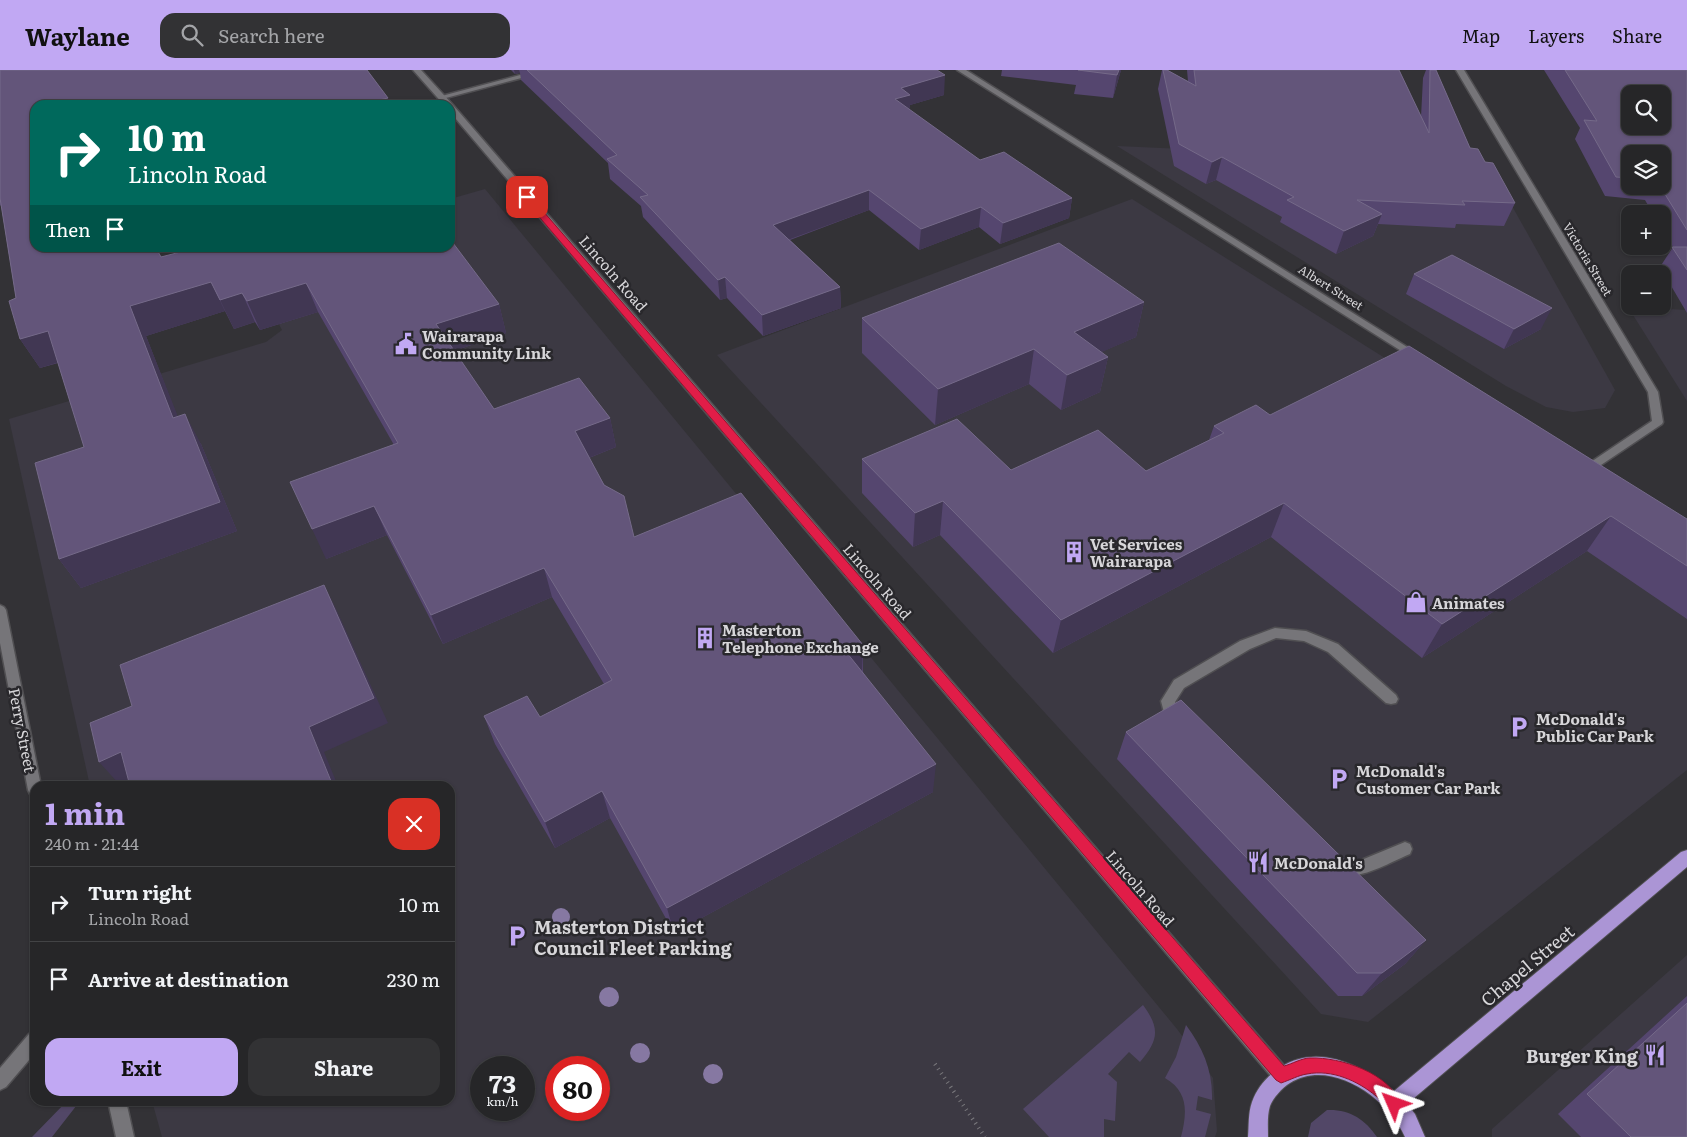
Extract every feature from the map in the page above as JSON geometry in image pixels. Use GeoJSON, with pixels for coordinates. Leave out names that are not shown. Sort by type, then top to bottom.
{"type":"FeatureCollection","features":[{"type":"Feature","properties":{"kind":"highway","name":"Chapel Street"},"geometry":{"type":"LineString","coordinates":[[1394,1104],[1687,857]]}},
{"type":"Feature","properties":{"kind":"highway"},"geometry":{"type":"LineString","coordinates":[[1258,1137],[1262,1100],[1281,1075],[1308,1066],[1338,1067],[1360,1076],[1382,1091],[1406,1117],[1415,1137]]}},
{"type":"Feature","properties":{"kind":"street","name":"Lincoln Road"},"geometry":{"type":"LineString","coordinates":[[417,70],[444,100]]}},
{"type":"Feature","properties":{"kind":"street"},"geometry":{"type":"LineString","coordinates":[[455,100],[548,70]]}},
{"type":"Feature","properties":{"kind":"street","name":"Albert Street"},"geometry":{"type":"LineString","coordinates":[[961,70],[1423,360]]}},
{"type":"Feature","properties":{"kind":"street","name":"Victoria Street"},"geometry":{"type":"LineString","coordinates":[[1460,70],[1653,392],[1658,422],[1591,465]]}},
{"type":"Feature","properties":{"kind":"street","name":"Lincoln Road"},"geometry":{"type":"LineString","coordinates":[[455,112],[1281,1075]]}},
{"type":"Feature","properties":{"kind":"street","name":"Perry Street"},"geometry":{"type":"LineString","coordinates":[[0,610],[33,781]]}},
{"type":"Feature","properties":{"kind":"street"},"geometry":{"type":"LineString","coordinates":[[1185,730],[1171,716],[1168,701],[1179,684],[1245,645],[1275,633],[1306,636],[1333,648],[1391,699]]}},
{"type":"Feature","properties":{"kind":"street"},"geometry":{"type":"LineString","coordinates":[[1322,860],[1334,868],[1360,868],[1405,849]]}},
{"type":"Feature","properties":{"kind":"street"},"geometry":{"type":"LineString","coordinates":[[0,1081],[30,1046]]}},
{"type":"Feature","properties":{"kind":"street"},"geometry":{"type":"LineString","coordinates":[[118,1106],[125,1137]]}},
{"type":"Feature","properties":{"kind":"path"},"geometry":{"type":"LineString","coordinates":[[935,1064],[985,1137]]}},
{"type":"Feature","properties":{"kind":"shaded area"},"geometry":{"type":"Polygon","coordinates":[[[1117,146],[1488,163],[1615,390],[1605,408],[1573,412],[1546,407],[1506,386],[1117,146]]]}},
{"type":"Feature","properties":{"kind":"shaded area"},"geometry":{"type":"Polygon","coordinates":[[[485,189],[1177,1029],[1213,1078],[1217,1131],[1215,1137],[162,1137],[153,1106],[455,1106],[455,781],[89,781],[9,419],[266,342],[282,330],[244,259],[375,252],[455,252],[455,198],[485,189]]]}},
{"type":"Feature","properties":{"kind":"shaded area"},"geometry":{"type":"Polygon","coordinates":[[[1132,199],[1687,548],[1687,770],[1368,1022],[1321,1014],[717,355],[1132,199]]]}},
{"type":"Feature","properties":{"kind":"shaded area"},"geometry":{"type":"Polygon","coordinates":[[[1671,309],[1687,310],[1687,401],[1633,315],[1671,315],[1671,309]]]}},
{"type":"Feature","properties":{"kind":"shaded area"},"geometry":{"type":"Polygon","coordinates":[[[1687,955],[1687,1137],[1492,1137],[1492,1129],[1687,955]]]}},
{"type":"Feature","properties":{"kind":"shaded area"},"geometry":{"type":"Polygon","coordinates":[[[1143,1005],[1155,1027],[1154,1040],[1140,1062],[1129,1052],[1108,1074],[1117,1082],[1115,1121],[1104,1119],[1104,1137],[1049,1137],[1023,1109],[1143,1005]]]}},
{"type":"Feature","properties":{"kind":"shaded area"},"geometry":{"type":"Polygon","coordinates":[[[1186,1025],[1202,1051],[1211,1079],[1212,1100],[1198,1096],[1196,1110],[1211,1114],[1205,1137],[1181,1137],[1185,1111],[1182,1096],[1173,1084],[1165,1078],[1176,1057],[1186,1025]]]}},
{"type":"Feature","properties":{"kind":"shaded area"},"geometry":{"type":"Polygon","coordinates":[[[62,1106],[76,1106],[52,1137],[32,1137],[62,1106]]]}},
{"type":"Feature","properties":{"kind":"shaded area"},"geometry":{"type":"Polygon","coordinates":[[[1327,1110],[1342,1111],[1356,1116],[1377,1137],[1308,1137],[1311,1123],[1327,1110]]]}},
{"type":"Feature","properties":{"kind":"building"},"geometry":{"type":"Polygon","coordinates":[[[0,70],[367,70],[388,98],[379,100],[30,100],[30,252],[158,252],[161,257],[180,252],[455,252],[455,246],[499,304],[436,324],[494,409],[579,378],[610,418],[575,431],[604,485],[624,496],[634,537],[741,493],[863,645],[847,653],[936,764],[667,908],[602,791],[545,822],[484,716],[527,696],[540,717],[612,680],[544,568],[431,615],[374,506],[312,529],[290,482],[398,443],[306,283],[247,301],[242,293],[220,300],[211,282],[130,306],[173,418],[185,414],[220,502],[59,559],[35,463],[84,447],[48,331],[20,339],[9,301],[16,298],[0,198],[0,70]]]}},
{"type":"Feature","properties":{"kind":"building"},"geometry":{"type":"Polygon","coordinates":[[[527,70],[937,70],[945,75],[901,88],[910,95],[895,99],[980,160],[1004,152],[1072,198],[1003,223],[981,207],[921,229],[869,190],[773,225],[840,287],[762,315],[725,277],[718,280],[640,197],[648,195],[607,159],[617,155],[527,70]]]}},
{"type":"Feature","properties":{"kind":"building"},"geometry":{"type":"Polygon","coordinates":[[[1078,70],[1119,70],[1117,75],[1078,70]]]}},
{"type":"Feature","properties":{"kind":"building"},"geometry":{"type":"Polygon","coordinates":[[[1163,70],[1167,70],[1196,86],[1194,70],[1399,70],[1429,133],[1430,70],[1436,70],[1470,148],[1478,149],[1485,162],[1493,163],[1515,203],[1462,201],[1465,205],[1357,200],[1382,214],[1344,231],[1287,200],[1294,197],[1222,157],[1212,162],[1179,144],[1163,70]]]}},
{"type":"Feature","properties":{"kind":"building"},"geometry":{"type":"Polygon","coordinates":[[[1565,70],[1687,70],[1687,230],[1666,195],[1671,195],[1671,145],[1621,145],[1621,177],[1616,177],[1584,120],[1597,121],[1565,70]]]}},
{"type":"Feature","properties":{"kind":"building"},"geometry":{"type":"Polygon","coordinates":[[[1059,243],[1144,302],[1074,332],[1108,357],[1067,375],[1034,349],[938,389],[862,318],[1059,243]]]}},
{"type":"Feature","properties":{"kind":"building"},"geometry":{"type":"Polygon","coordinates":[[[1672,247],[1687,247],[1687,270],[1672,247]]]}},
{"type":"Feature","properties":{"kind":"building"},"geometry":{"type":"Polygon","coordinates":[[[1452,255],[1552,308],[1514,329],[1414,274],[1452,255]]]}},
{"type":"Feature","properties":{"kind":"building"},"geometry":{"type":"Polygon","coordinates":[[[1409,346],[1687,519],[1687,566],[1611,516],[1442,624],[1284,503],[1061,620],[943,501],[915,513],[862,459],[957,419],[1011,470],[1098,430],[1146,471],[1224,433],[1214,426],[1256,405],[1270,415],[1409,346]]]}},
{"type":"Feature","properties":{"kind":"building"},"geometry":{"type":"Polygon","coordinates":[[[324,585],[374,698],[309,727],[331,781],[129,781],[121,752],[99,762],[90,723],[132,706],[120,665],[324,585]]]}},
{"type":"Feature","properties":{"kind":"building"},"geometry":{"type":"Polygon","coordinates":[[[1181,700],[1426,940],[1382,973],[1357,973],[1126,732],[1181,700]]]}},
{"type":"Feature","properties":{"kind":"building","name":"Burger King"},"geometry":{"type":"Polygon","coordinates":[[[1687,1003],[1687,1137],[1631,1137],[1587,1094],[1687,1003]]]}},
{"type":"Feature","properties":{"kind":"place","name":"Wairarapa Community Link"},"geometry":{"type":"Point","coordinates":[406,344]}},
{"type":"Feature","properties":{"kind":"place","name":"Vet Services Wairarapa"},"geometry":{"type":"Point","coordinates":[1074,552]}},
{"type":"Feature","properties":{"kind":"place","name":"Animates"},"geometry":{"type":"Point","coordinates":[1416,602]}},
{"type":"Feature","properties":{"kind":"place","name":"Masterton Telephone Exchange"},"geometry":{"type":"Point","coordinates":[705,638]}},
{"type":"Feature","properties":{"kind":"place","name":"McDonald's Public Car Park"},"geometry":{"type":"Point","coordinates":[1519,727]}},
{"type":"Feature","properties":{"kind":"place","name":"McDonald's Customer Car Park"},"geometry":{"type":"Point","coordinates":[1339,779]}},
{"type":"Feature","properties":{"kind":"place","name":"McDonald's"},"geometry":{"type":"Point","coordinates":[1258,862]}},
{"type":"Feature","properties":{"kind":"place","name":"Masterton District Council Fleet Parking"},"geometry":{"type":"Point","coordinates":[517,936]}},
{"type":"Feature","properties":{"kind":"place","name":"Burger King"},"geometry":{"type":"Point","coordinates":[1655,1055]}},
{"type":"Feature","properties":{"kind":"route"},"geometry":{"type":"LineString","coordinates":[[527,197],[1281,1075],[1308,1066],[1338,1067],[1360,1076],[1382,1091],[1394,1104]]}}]}
